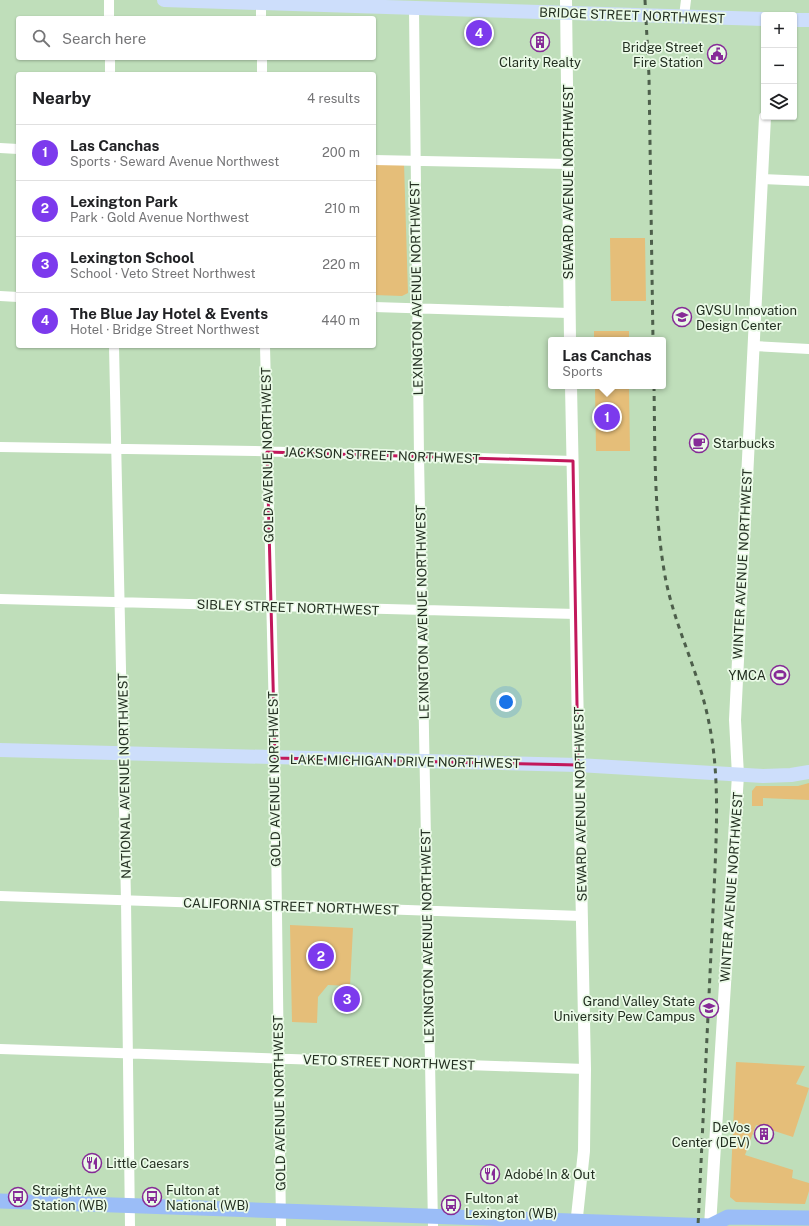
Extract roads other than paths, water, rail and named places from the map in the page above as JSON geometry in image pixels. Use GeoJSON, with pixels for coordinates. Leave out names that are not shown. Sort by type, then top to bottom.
{"type":"FeatureCollection","features":[{"type":"Feature","properties":{"kind":"main road","name":"BRIDGE STREET NORTHWEST"},"geometry":{"type":"LineString","coordinates":[[164,0],[261,3],[566,6],[684,16],[761,19]]}},
{"type":"Feature","properties":{"kind":"main road"},"geometry":{"type":"LineString","coordinates":[[797,20],[809,20]]}},
{"type":"Feature","properties":{"kind":"main road","name":"LAKE MICHIGAN DRIVE NORTHWEST"},"geometry":{"type":"LineString","coordinates":[[0,750],[578,766],[738,775],[791,775],[809,772]]}},
{"type":"Feature","properties":{"kind":"main road"},"geometry":{"type":"LineString","coordinates":[[0,1201],[130,1206],[280,1219],[711,1226],[728,1217],[809,1218]]}},
{"type":"Feature","properties":{"kind":"street"},"geometry":{"type":"LineString","coordinates":[[109,0],[109,16]]}},
{"type":"Feature","properties":{"kind":"street"},"geometry":{"type":"LineString","coordinates":[[684,16],[686,0]]}},
{"type":"Feature","properties":{"kind":"street"},"geometry":{"type":"LineString","coordinates":[[261,3],[261,16]]}},
{"type":"Feature","properties":{"kind":"street","name":"LEXINGTON AVENUE NORTHWEST"},"geometry":{"type":"LineString","coordinates":[[411,4],[415,161],[426,911],[433,1221]]}},
{"type":"Feature","properties":{"kind":"street","name":"SEWARD AVENUE NORTHWEST"},"geometry":{"type":"LineString","coordinates":[[566,6],[570,337]]}},
{"type":"Feature","properties":{"kind":"street"},"geometry":{"type":"LineString","coordinates":[[110,60],[110,72]]}},
{"type":"Feature","properties":{"kind":"street"},"geometry":{"type":"LineString","coordinates":[[262,60],[262,72]]}},
{"type":"Feature","properties":{"kind":"street","name":"WINTER AVENUE NORTHWEST"},"geometry":{"type":"LineString","coordinates":[[711,1226],[738,775],[735,720],[765,120]]}},
{"type":"Feature","properties":{"kind":"street"},"geometry":{"type":"LineString","coordinates":[[0,148],[16,149]]}},
{"type":"Feature","properties":{"kind":"street"},"geometry":{"type":"LineString","coordinates":[[376,160],[568,164]]}},
{"type":"Feature","properties":{"kind":"street"},"geometry":{"type":"LineString","coordinates":[[761,179],[809,181]]}},
{"type":"Feature","properties":{"kind":"street"},"geometry":{"type":"LineString","coordinates":[[0,296],[16,297]]}},
{"type":"Feature","properties":{"kind":"street"},"geometry":{"type":"LineString","coordinates":[[376,307],[569,313]]}},
{"type":"Feature","properties":{"kind":"street"},"geometry":{"type":"LineString","coordinates":[[754,346],[809,349]]}},
{"type":"Feature","properties":{"kind":"street","name":"NATIONAL AVENUE NORTHWEST"},"geometry":{"type":"LineString","coordinates":[[114,348],[129,1053],[130,1226]]}},
{"type":"Feature","properties":{"kind":"street","name":"GOLD AVENUE NORTHWEST"},"geometry":{"type":"LineString","coordinates":[[265,348],[275,758],[280,1219]]}},
{"type":"Feature","properties":{"kind":"street","name":"SEWARD AVENUE NORTHWEST"},"geometry":{"type":"LineString","coordinates":[[571,389],[585,1069],[584,1151],[576,1224]]}},
{"type":"Feature","properties":{"kind":"street","name":"JACKSON STREET NORTHWEST"},"geometry":{"type":"LineString","coordinates":[[0,447],[268,452],[573,461]]}},
{"type":"Feature","properties":{"kind":"street","name":"SIBLEY STREET NORTHWEST"},"geometry":{"type":"LineString","coordinates":[[0,599],[576,614]]}},
{"type":"Feature","properties":{"kind":"street","name":"CALIFORNIA STREET NORTHWEST"},"geometry":{"type":"LineString","coordinates":[[0,896],[582,916]]}},
{"type":"Feature","properties":{"kind":"street","name":"VETO STREET NORTHWEST"},"geometry":{"type":"LineString","coordinates":[[0,1049],[585,1069]]}},
{"type":"Feature","properties":{"kind":"railway"},"geometry":{"type":"LineString","coordinates":[[645,0],[649,76],[653,337]]}},
{"type":"Feature","properties":{"kind":"railway"},"geometry":{"type":"LineString","coordinates":[[654,389],[657,506],[661,553],[674,612],[704,700],[712,737],[716,775],[717,812],[715,869],[698,1226]]}},
{"type":"Feature","properties":{"kind":"place","name":"The Blue Jay Hotel & Events"},"geometry":{"type":"Point","coordinates":[479,33]}},
{"type":"Feature","properties":{"kind":"place","name":"Clarity Realty"},"geometry":{"type":"Point","coordinates":[540,42]}},
{"type":"Feature","properties":{"kind":"place","name":"Bridge Street Fire Station"},"geometry":{"type":"Point","coordinates":[717,54]}},
{"type":"Feature","properties":{"kind":"place","name":"GVSU Innovation Design Center"},"geometry":{"type":"Point","coordinates":[682,317]}},
{"type":"Feature","properties":{"kind":"place","name":"Las Canchas"},"geometry":{"type":"Point","coordinates":[607,417]}},
{"type":"Feature","properties":{"kind":"place","name":"Starbucks"},"geometry":{"type":"Point","coordinates":[699,443]}},
{"type":"Feature","properties":{"kind":"place","name":"YMCA"},"geometry":{"type":"Point","coordinates":[780,675]}},
{"type":"Feature","properties":{"kind":"place","name":"Lexington Park"},"geometry":{"type":"Point","coordinates":[321,956]}},
{"type":"Feature","properties":{"kind":"place","name":"Lexington School"},"geometry":{"type":"Point","coordinates":[347,999]}},
{"type":"Feature","properties":{"kind":"place","name":"Grand Valley State University Pew Campus"},"geometry":{"type":"Point","coordinates":[709,1008]}},
{"type":"Feature","properties":{"kind":"place","name":"DeVos Center (DEV)"},"geometry":{"type":"Point","coordinates":[764,1134]}},
{"type":"Feature","properties":{"kind":"place","name":"Little Caesars"},"geometry":{"type":"Point","coordinates":[92,1163]}},
{"type":"Feature","properties":{"kind":"place","name":"Adobé In & Out"},"geometry":{"type":"Point","coordinates":[490,1174]}},
{"type":"Feature","properties":{"kind":"place","name":"Straight Ave Station (WB)"},"geometry":{"type":"Point","coordinates":[18,1197]}},
{"type":"Feature","properties":{"kind":"place","name":"Fulton at National (WB)"},"geometry":{"type":"Point","coordinates":[152,1197]}},
{"type":"Feature","properties":{"kind":"place","name":"Fulton at Lexington (WB)"},"geometry":{"type":"Point","coordinates":[451,1205]}}]}
